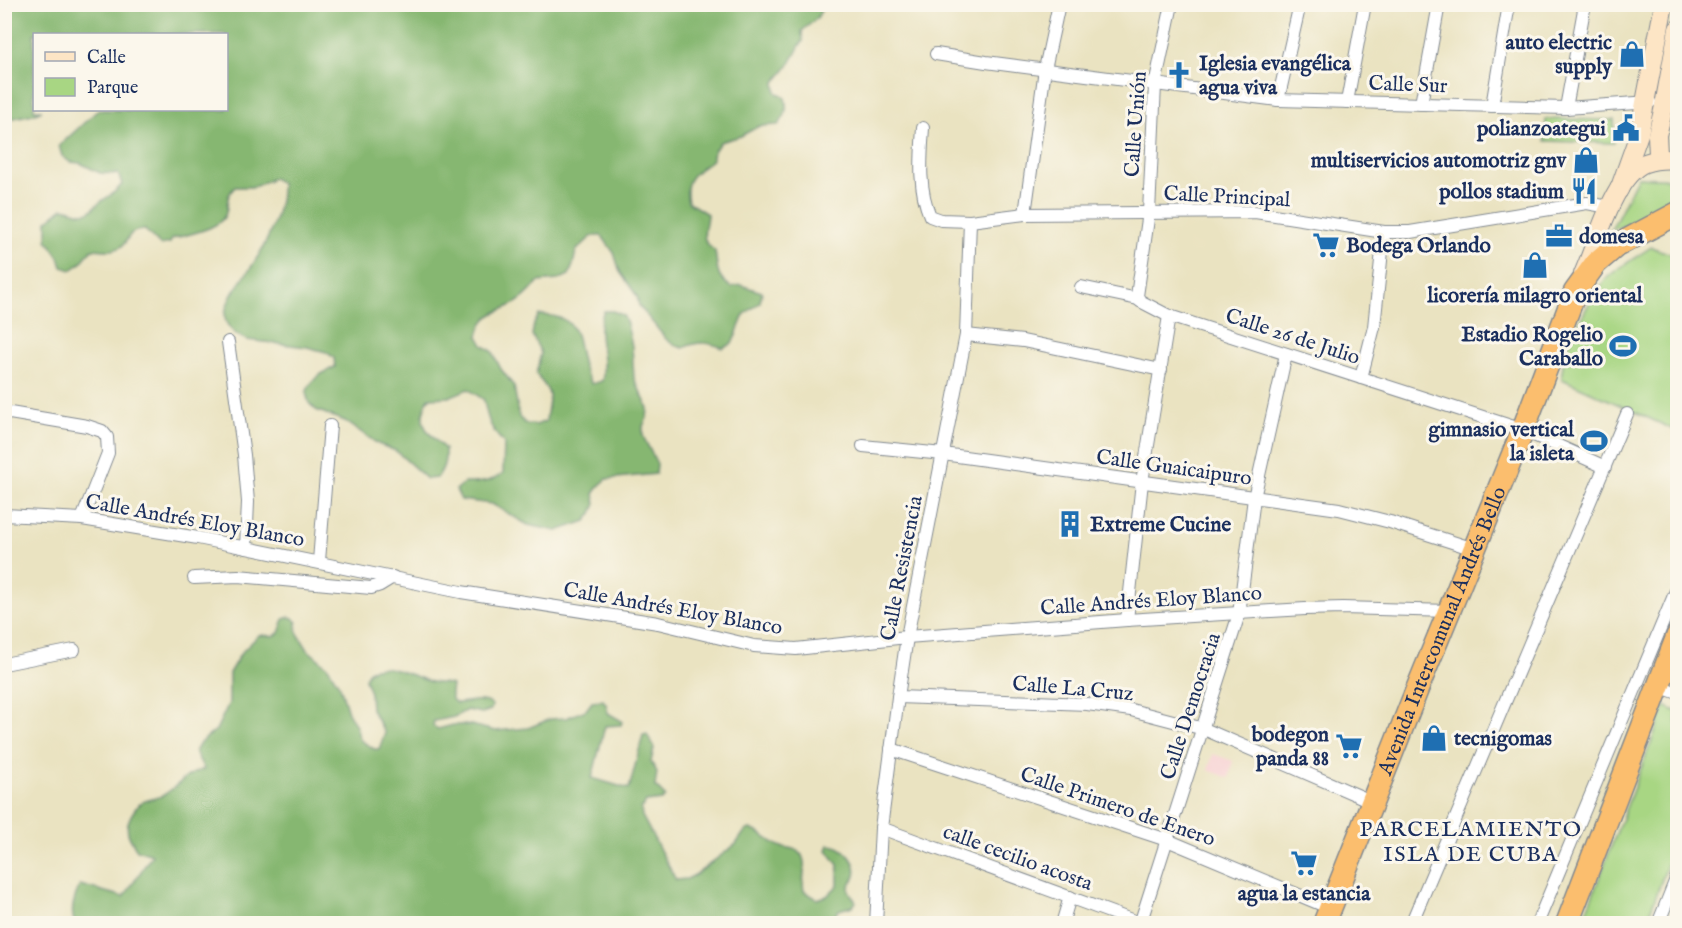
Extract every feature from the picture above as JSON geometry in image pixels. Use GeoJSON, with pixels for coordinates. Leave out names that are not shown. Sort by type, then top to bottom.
{"type":"FeatureCollection","features":[{"type":"Feature","properties":{"kind":"highway","name":"Avenida Intercomunal Andrés Bello"},"geometry":{"type":"LineString","coordinates":[[1327,916],[1523,430],[1575,292],[1596,263],[1616,246],[1638,232],[1677,213]]}},
{"type":"Feature","properties":{"kind":"highway"},"geometry":{"type":"LineString","coordinates":[[1567,924],[1668,689],[1677,635]]}},
{"type":"Feature","properties":{"kind":"street"},"geometry":{"type":"LineString","coordinates":[[1025,214],[1045,69],[1059,4]]}},
{"type":"Feature","properties":{"kind":"street","name":"Calle Unión"},"geometry":{"type":"LineString","coordinates":[[1149,212],[1155,85],[1172,4]]}},
{"type":"Feature","properties":{"kind":"street"},"geometry":{"type":"LineString","coordinates":[[1278,100],[1300,4]]}},
{"type":"Feature","properties":{"kind":"street"},"geometry":{"type":"LineString","coordinates":[[1347,102],[1365,4]]}},
{"type":"Feature","properties":{"kind":"street"},"geometry":{"type":"LineString","coordinates":[[1421,104],[1439,4]]}},
{"type":"Feature","properties":{"kind":"street"},"geometry":{"type":"LineString","coordinates":[[1492,106],[1509,4]]}},
{"type":"Feature","properties":{"kind":"street"},"geometry":{"type":"LineString","coordinates":[[1566,108],[1585,4]]}},
{"type":"Feature","properties":{"kind":"street"},"geometry":{"type":"LineString","coordinates":[[1575,292],[1639,134],[1664,4]]}},
{"type":"Feature","properties":{"kind":"street"},"geometry":{"type":"LineString","coordinates":[[1670,160],[1658,154],[1657,135],[1677,28]]}},
{"type":"Feature","properties":{"kind":"street","name":"Calle Sur"},"geometry":{"type":"LineString","coordinates":[[936,54],[1278,100],[1566,108],[1665,99]]}},
{"type":"Feature","properties":{"kind":"street","name":"Calle Principal"},"geometry":{"type":"LineString","coordinates":[[923,128],[920,166],[925,205],[930,216],[941,220],[970,221],[1025,214],[1255,212],[1384,232],[1410,232],[1587,203],[1609,207]]}},
{"type":"Feature","properties":{"kind":"street"},"geometry":{"type":"LineString","coordinates":[[1618,190],[1633,171],[1645,163],[1670,160]]}},
{"type":"Feature","properties":{"kind":"street"},"geometry":{"type":"LineString","coordinates":[[1138,299],[1149,212]]}},
{"type":"Feature","properties":{"kind":"street","name":"Calle Resistencia"},"geometry":{"type":"LineString","coordinates":[[876,924],[881,828],[907,637],[966,335],[970,221]]}},
{"type":"Feature","properties":{"kind":"street"},"geometry":{"type":"LineString","coordinates":[[1361,378],[1374,327],[1384,232]]}},
{"type":"Feature","properties":{"kind":"street","name":"Calle 26 de Julio"},"geometry":{"type":"LineString","coordinates":[[1081,287],[1138,299],[1169,316],[1523,430],[1605,467]]}},
{"type":"Feature","properties":{"kind":"street"},"geometry":{"type":"LineString","coordinates":[[1127,620],[1142,482],[1169,316]]}},
{"type":"Feature","properties":{"kind":"street"},"geometry":{"type":"LineString","coordinates":[[966,335],[1023,341],[1161,370]]}},
{"type":"Feature","properties":{"kind":"street"},"geometry":{"type":"LineString","coordinates":[[228,342],[239,405],[245,466],[248,502],[246,548]]}},
{"type":"Feature","properties":{"kind":"street","name":"Calle Democracia"},"geometry":{"type":"LineString","coordinates":[[1140,923],[1239,614],[1254,498],[1286,354]]}},
{"type":"Feature","properties":{"kind":"street"},"geometry":{"type":"LineString","coordinates":[[4,412],[87,426],[102,431],[107,437],[108,453],[82,519]]}},
{"type":"Feature","properties":{"kind":"street"},"geometry":{"type":"LineString","coordinates":[[1411,924],[1627,414]]}},
{"type":"Feature","properties":{"kind":"street"},"geometry":{"type":"LineString","coordinates":[[319,561],[330,426]]}},
{"type":"Feature","properties":{"kind":"street","name":"Calle Guaicaipuro"},"geometry":{"type":"LineString","coordinates":[[863,446],[944,454],[1339,509],[1390,522],[1474,549]]}},
{"type":"Feature","properties":{"kind":"street","name":"Calle Andrés Eloy Blanco"},"geometry":{"type":"LineString","coordinates":[[4,515],[82,519],[198,538],[319,561],[461,592],[657,623],[754,646],[796,649],[907,637],[1127,620],[1343,608],[1449,611]]}},
{"type":"Feature","properties":{"kind":"street"},"geometry":{"type":"LineString","coordinates":[[194,578],[238,576],[371,588],[393,577]]}},
{"type":"Feature","properties":{"kind":"street"},"geometry":{"type":"LineString","coordinates":[[1536,924],[1677,586]]}},
{"type":"Feature","properties":{"kind":"street"},"geometry":{"type":"LineString","coordinates":[[4,664],[74,650]]}},
{"type":"Feature","properties":{"kind":"street","name":"Calle La Cruz"},"geometry":{"type":"LineString","coordinates":[[898,697],[1087,704],[1131,710],[1204,729],[1373,802]]}},
{"type":"Feature","properties":{"kind":"street","name":"Calle Primero de Enero"},"geometry":{"type":"LineString","coordinates":[[891,749],[1167,840],[1327,916]]}},
{"type":"Feature","properties":{"kind":"street","name":"calle cecilio acosta"},"geometry":{"type":"LineString","coordinates":[[881,828],[1140,923]]}},
{"type":"Feature","properties":{"kind":"street"},"geometry":{"type":"LineString","coordinates":[[1658,924],[1674,892],[1677,874]]}},
{"type":"Feature","properties":{"kind":"street"},"geometry":{"type":"LineString","coordinates":[[1062,924],[1070,897]]}},
{"type":"Feature","properties":{"kind":"shaded area"},"geometry":{"type":"Polygon","coordinates":[[[1213,754],[1233,761],[1229,778],[1208,770],[1213,754]]]}},
{"type":"Feature","properties":{"kind":"green space"},"geometry":{"type":"Polygon","coordinates":[[[5,4],[824,5],[817,18],[802,31],[803,41],[789,65],[775,82],[776,92],[785,98],[786,102],[786,113],[781,122],[778,125],[759,126],[741,136],[720,142],[714,151],[712,160],[691,177],[687,188],[688,202],[707,214],[705,239],[715,251],[718,271],[722,279],[731,287],[741,285],[762,292],[760,302],[744,315],[732,344],[723,348],[698,343],[683,348],[666,339],[639,306],[637,296],[620,272],[614,253],[602,236],[592,236],[576,251],[569,275],[558,280],[538,282],[521,300],[492,314],[482,324],[478,336],[483,345],[492,351],[501,369],[514,386],[519,417],[526,424],[536,425],[546,421],[549,400],[546,388],[536,374],[541,353],[532,335],[539,315],[556,317],[566,321],[573,328],[585,372],[592,384],[602,381],[600,328],[604,311],[613,311],[623,315],[627,324],[632,346],[634,378],[648,408],[643,436],[657,464],[656,474],[607,479],[594,494],[596,504],[586,521],[557,531],[528,525],[492,504],[461,500],[456,490],[464,483],[489,481],[503,473],[504,443],[490,424],[484,400],[468,389],[449,397],[429,398],[423,421],[428,432],[445,449],[445,457],[443,468],[437,478],[427,479],[396,451],[378,444],[345,421],[316,410],[309,403],[306,393],[308,388],[317,377],[335,367],[334,358],[326,352],[307,347],[247,340],[230,328],[225,319],[228,303],[261,250],[276,217],[281,183],[273,178],[254,187],[235,187],[229,196],[223,219],[211,227],[160,245],[145,230],[134,232],[119,248],[92,249],[80,264],[71,270],[62,267],[59,257],[47,240],[47,221],[63,208],[86,213],[114,193],[122,184],[118,174],[100,173],[80,163],[70,162],[62,156],[59,146],[97,111],[228,111],[228,33],[33,33],[33,111],[40,111],[5,120],[5,4]]]}},
{"type":"Feature","properties":{"kind":"green space"},"geometry":{"type":"Polygon","coordinates":[[[1546,119],[1614,120],[1614,143],[1545,141],[1546,119]]]}},
{"type":"Feature","properties":{"kind":"green space"},"geometry":{"type":"Polygon","coordinates":[[[1638,177],[1677,179],[1677,208],[1611,230],[1638,177]]]}},
{"type":"Feature","properties":{"kind":"green space","name":"Estadio Rogelio Caraballo"},"geometry":{"type":"Polygon","coordinates":[[[1651,247],[1677,256],[1677,431],[1562,379],[1562,369],[1571,341],[1602,284],[1619,268],[1651,247]]]}},
{"type":"Feature","properties":{"kind":"green space"},"geometry":{"type":"Polygon","coordinates":[[[288,617],[297,622],[297,632],[308,650],[328,667],[340,686],[360,740],[374,749],[379,749],[385,733],[371,709],[370,693],[365,679],[375,668],[384,667],[431,682],[452,685],[451,697],[456,703],[485,701],[492,705],[491,710],[482,713],[467,710],[454,717],[434,721],[433,726],[438,729],[453,725],[471,725],[495,731],[528,728],[550,719],[566,718],[586,710],[592,702],[603,700],[608,713],[622,721],[621,725],[605,726],[592,778],[629,789],[643,735],[647,734],[654,748],[651,762],[657,772],[655,786],[665,796],[662,800],[646,802],[641,809],[642,816],[676,880],[687,879],[695,875],[736,844],[745,831],[750,829],[779,846],[793,849],[801,854],[804,862],[804,891],[817,899],[827,896],[838,885],[838,865],[827,850],[829,845],[844,851],[852,860],[856,870],[849,889],[856,902],[853,906],[839,910],[830,922],[811,921],[804,924],[75,923],[73,909],[80,885],[124,897],[152,855],[137,850],[129,837],[128,823],[132,813],[139,805],[163,795],[186,777],[204,769],[195,752],[200,743],[216,730],[229,703],[229,673],[241,653],[259,635],[274,636],[279,633],[284,619],[288,617]]]}},
{"type":"Feature","properties":{"kind":"green space"},"geometry":{"type":"Polygon","coordinates":[[[1665,706],[1677,712],[1677,838],[1646,923],[1582,923],[1665,706]]]}},
{"type":"Feature","properties":{"kind":"place","name":"auto electric supply"},"geometry":{"type":"Point","coordinates":[1632,54]}},
{"type":"Feature","properties":{"kind":"place","name":"Iglesia evangélica agua viva"},"geometry":{"type":"Point","coordinates":[1179,75]}},
{"type":"Feature","properties":{"kind":"place","name":"polianzoategui"},"geometry":{"type":"Point","coordinates":[1626,128]}},
{"type":"Feature","properties":{"kind":"place","name":"multiservicios automotriz gnv"},"geometry":{"type":"Point","coordinates":[1586,160]}},
{"type":"Feature","properties":{"kind":"place","name":"pollos stadium"},"geometry":{"type":"Point","coordinates":[1584,191]}},
{"type":"Feature","properties":{"kind":"place","name":"domesa"},"geometry":{"type":"Point","coordinates":[1559,236]}},
{"type":"Feature","properties":{"kind":"place","name":"Bodega Orlando"},"geometry":{"type":"Point","coordinates":[1326,245]}},
{"type":"Feature","properties":{"kind":"place","name":"licorería milagro oriental"},"geometry":{"type":"Point","coordinates":[1535,265]}},
{"type":"Feature","properties":{"kind":"place","name":"Estadio Rogelio Caraballo"},"geometry":{"type":"Point","coordinates":[1623,346]}},
{"type":"Feature","properties":{"kind":"place","name":"gimnasio vertical la isleta"},"geometry":{"type":"Point","coordinates":[1594,441]}},
{"type":"Feature","properties":{"kind":"place","name":"Extreme Cucine"},"geometry":{"type":"Point","coordinates":[1070,524]}},
{"type":"Feature","properties":{"kind":"place","name":"tecnigomas"},"geometry":{"type":"Point","coordinates":[1434,738]}},
{"type":"Feature","properties":{"kind":"place","name":"bodegon panda 88"},"geometry":{"type":"Point","coordinates":[1349,746]}},
{"type":"Feature","properties":{"kind":"place","name":"agua la estancia"},"geometry":{"type":"Point","coordinates":[1304,863]}},
{"type":"Feature","properties":{"kind":"district","name":"PARCELAMIENTO ISLA DE CUBA"},"geometry":{"type":"Point","coordinates":[1471,840]}}]}
